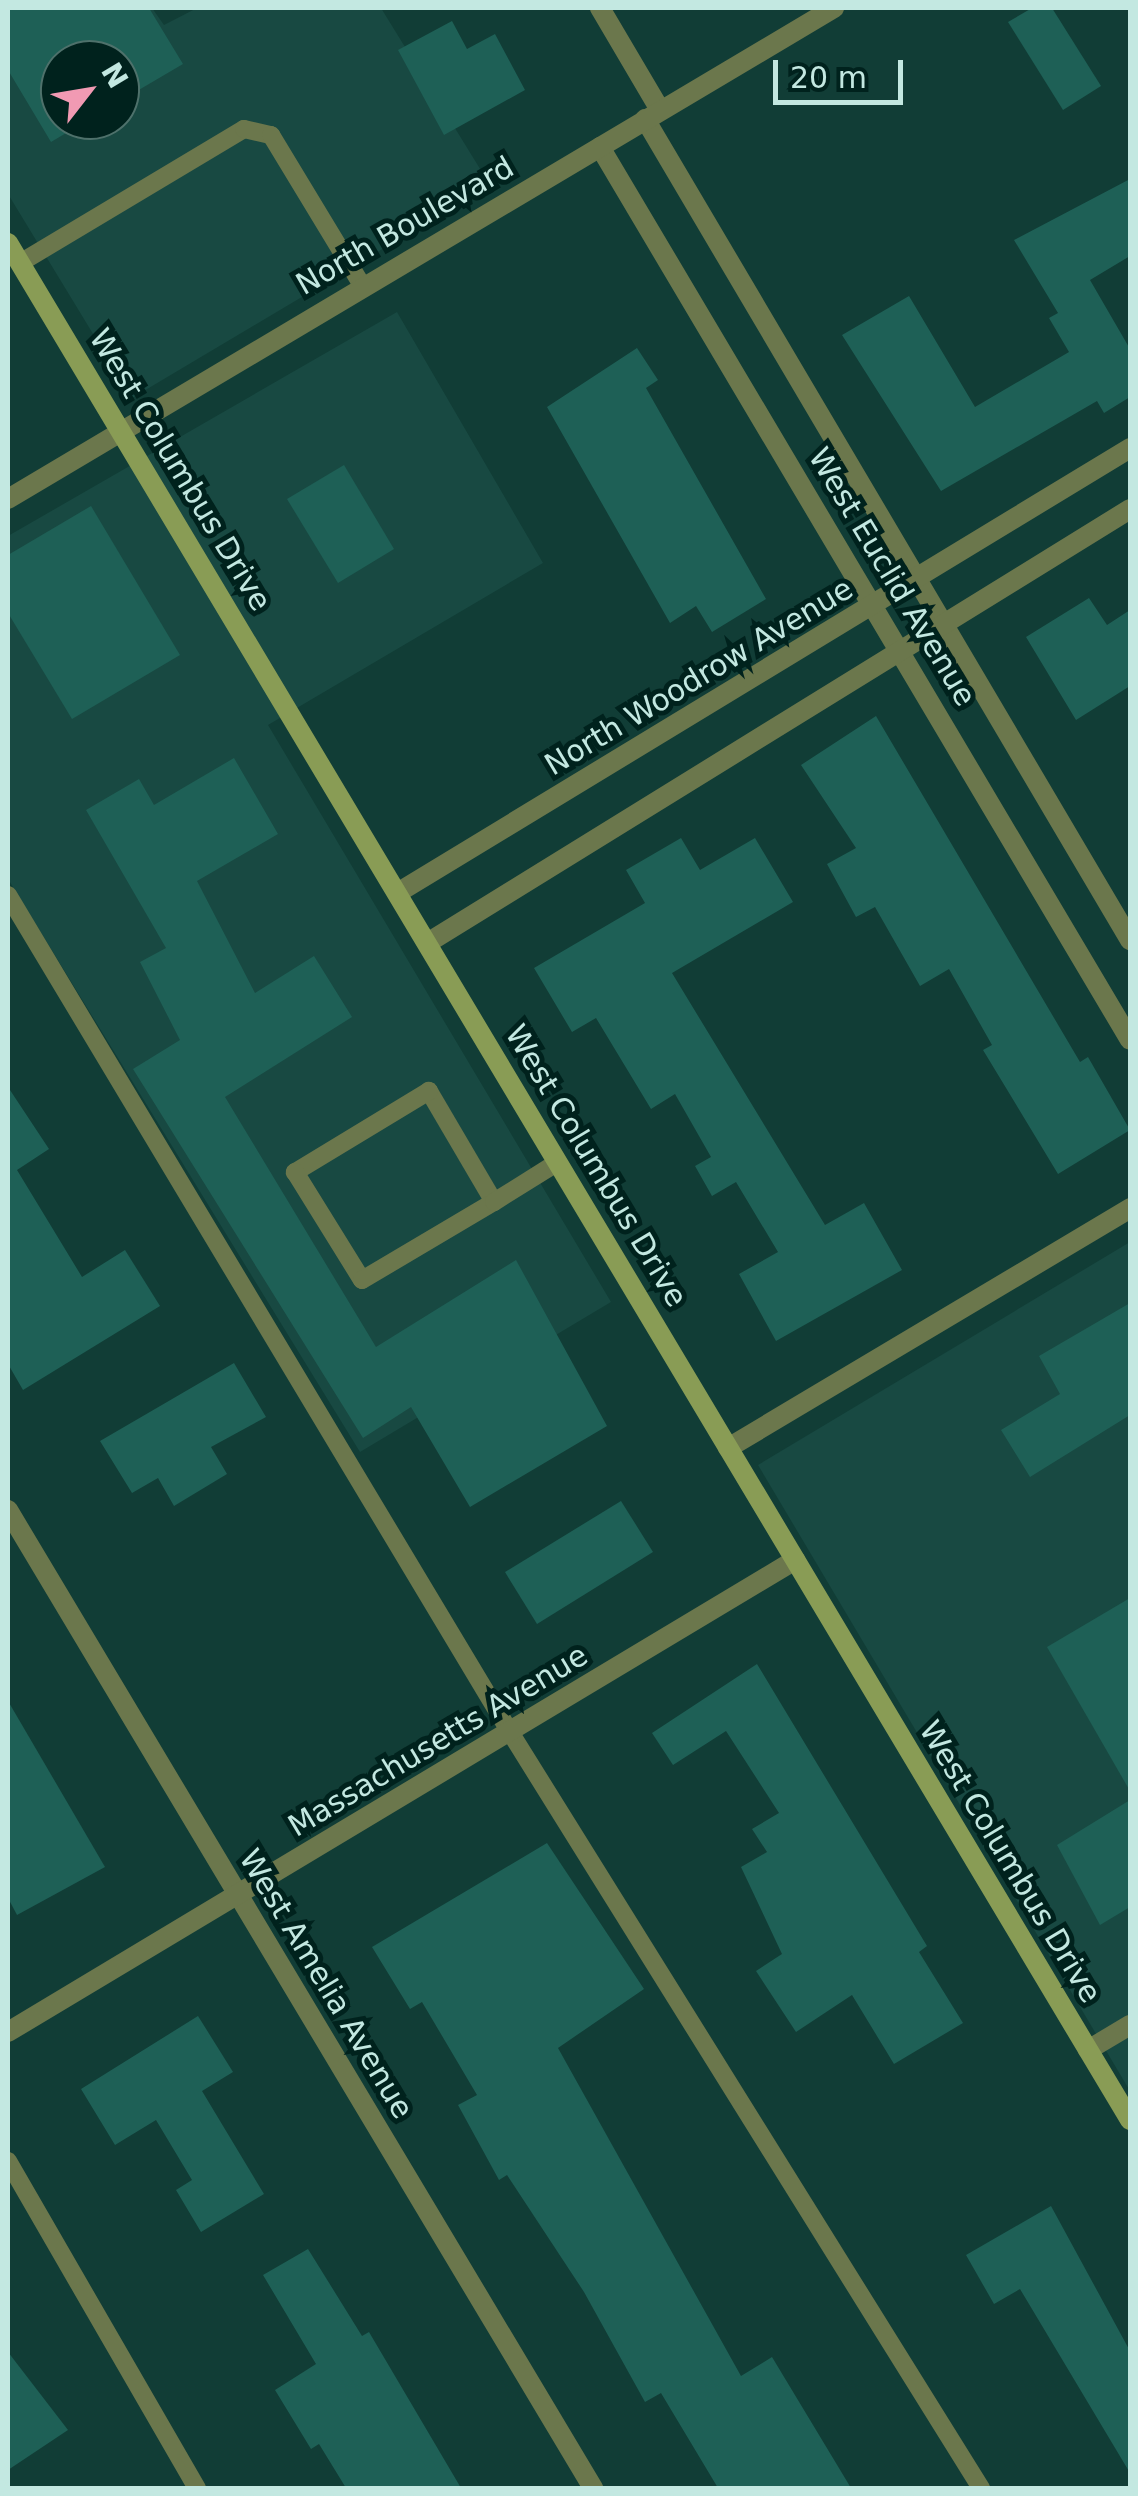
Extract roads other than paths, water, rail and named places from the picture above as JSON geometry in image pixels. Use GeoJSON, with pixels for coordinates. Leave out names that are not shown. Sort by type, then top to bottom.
{"type":"FeatureCollection","features":[{"type":"Feature","properties":{"kind":"main road","name":"West Columbus Drive"},"geometry":{"type":"LineString","coordinates":[[8,243],[1130,2120]]}},
{"type":"Feature","properties":{"kind":"street","name":"West Euclid Avenue"},"geometry":{"type":"LineString","coordinates":[[600,8],[652,114],[1130,940]]}},
{"type":"Feature","properties":{"kind":"street","name":"North Boulevard"},"geometry":{"type":"LineString","coordinates":[[8,499],[834,8]]}},
{"type":"Feature","properties":{"kind":"street","name":"West Euclid Avenue"},"geometry":{"type":"LineString","coordinates":[[600,147],[1130,1040]]}},
{"type":"Feature","properties":{"kind":"street","name":"North Woodrow Avenue"},"geometry":{"type":"LineString","coordinates":[[399,892],[1130,448]]}},
{"type":"Feature","properties":{"kind":"street"},"geometry":{"type":"LineString","coordinates":[[429,942],[1130,510]]}},
{"type":"Feature","properties":{"kind":"street"},"geometry":{"type":"LineString","coordinates":[[728,1448],[1130,1208]]}},
{"type":"Feature","properties":{"kind":"street","name":"West Amelia Avenue"},"geometry":{"type":"LineString","coordinates":[[8,1510],[593,2488]]}},
{"type":"Feature","properties":{"kind":"street","name":"Massachusetts Avenue"},"geometry":{"type":"LineString","coordinates":[[8,2032],[794,1560]]}},
{"type":"Feature","properties":{"kind":"street"},"geometry":{"type":"LineString","coordinates":[[1088,2050],[1130,2025]]}},
{"type":"Feature","properties":{"kind":"lane"},"geometry":{"type":"LineString","coordinates":[[20,263],[244,129],[271,135],[362,286]]}},
{"type":"Feature","properties":{"kind":"lane"},"geometry":{"type":"LineString","coordinates":[[8,896],[510,1732],[981,2488]]}},
{"type":"Feature","properties":{"kind":"lane"},"geometry":{"type":"LineString","coordinates":[[494,1202],[428,1091],[295,1172],[362,1280],[494,1202],[558,1162]]}},
{"type":"Feature","properties":{"kind":"lane"},"geometry":{"type":"LineString","coordinates":[[8,2161],[198,2488]]}}]}
